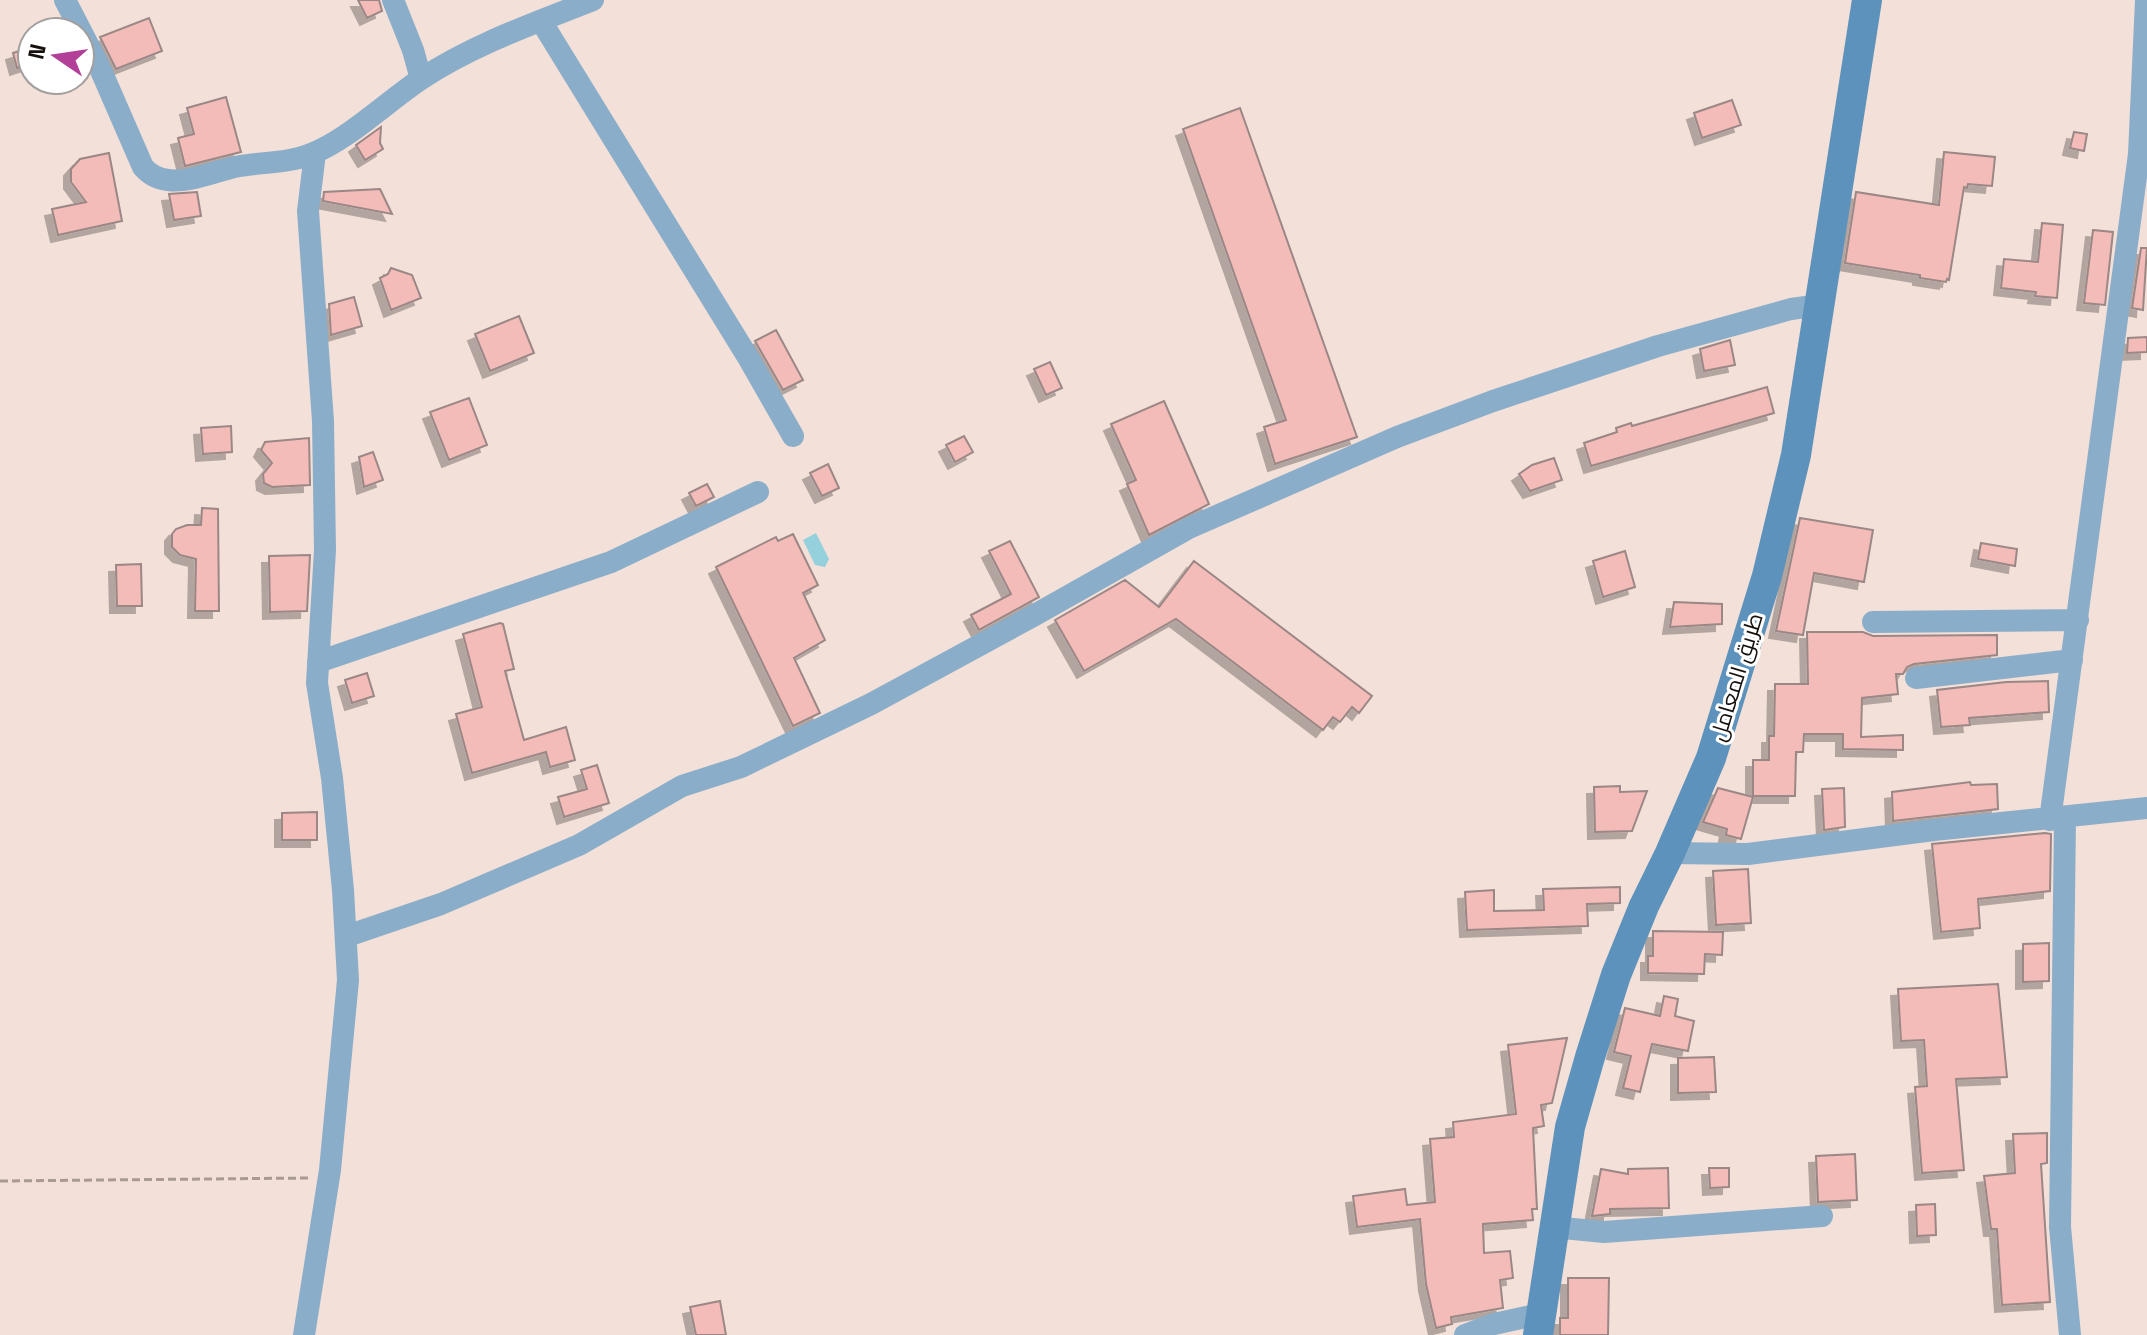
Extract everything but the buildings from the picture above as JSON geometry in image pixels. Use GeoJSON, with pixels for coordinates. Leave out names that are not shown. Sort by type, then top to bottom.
{"type":"FeatureCollection","features":[{"type":"Feature","properties":{"kind":"main road","name":"طريق المعامل"},"geometry":{"type":"LineString","coordinates":[[1539,1325],[1570,1127],[1590,1057],[1627,948],[1711,758],[1767,576],[1796,455],[1867,0]]}},
{"type":"Feature","properties":{"kind":"street"},"geometry":{"type":"LineString","coordinates":[[65,0],[99,66],[137,158],[149,174],[174,181],[315,153],[392,103],[421,79],[489,42],[593,0]]}},
{"type":"Feature","properties":{"kind":"street"},"geometry":{"type":"LineString","coordinates":[[393,0],[421,79]]}},
{"type":"Feature","properties":{"kind":"street"},"geometry":{"type":"LineString","coordinates":[[2070,1335],[2060,1227],[2058,819],[2072,660],[2139,154],[2146,0]]}},
{"type":"Feature","properties":{"kind":"street"},"geometry":{"type":"LineString","coordinates":[[541,21],[793,436]]}},
{"type":"Feature","properties":{"kind":"street"},"geometry":{"type":"LineString","coordinates":[[304,1335],[329,1178],[348,980],[347,936],[332,778],[317,683],[325,550],[323,421],[308,211],[315,153]]}},
{"type":"Feature","properties":{"kind":"street"},"geometry":{"type":"LineString","coordinates":[[347,936],[441,904],[579,845],[682,786],[741,767],[871,704],[1189,528],[1397,437],[1658,346],[1791,309],[1820,305]]}},
{"type":"Feature","properties":{"kind":"street"},"geometry":{"type":"LineString","coordinates":[[318,662],[611,562],[758,492]]}},
{"type":"Feature","properties":{"kind":"street"},"geometry":{"type":"LineString","coordinates":[[1873,622],[2078,620]]}},
{"type":"Feature","properties":{"kind":"street"},"geometry":{"type":"LineString","coordinates":[[1916,678],[2072,660]]}},
{"type":"Feature","properties":{"kind":"street"},"geometry":{"type":"LineString","coordinates":[[1670,853],[1748,854],[1934,830],[2147,808]]}},
{"type":"Feature","properties":{"kind":"street"},"geometry":{"type":"LineString","coordinates":[[1553,1227],[1604,1232],[1822,1216]]}},
{"type":"Feature","properties":{"kind":"street"},"geometry":{"type":"LineString","coordinates":[[1465,1335],[1494,1324],[1539,1325]]}},
{"type":"Feature","properties":{"kind":"path"},"geometry":{"type":"LineString","coordinates":[[0,1181],[329,1178]]}},
{"type":"Feature","properties":{"kind":"water"},"geometry":{"type":"Polygon","coordinates":[[[816,533],[829,559],[825,567],[815,565],[803,540],[816,533]]]}}]}
